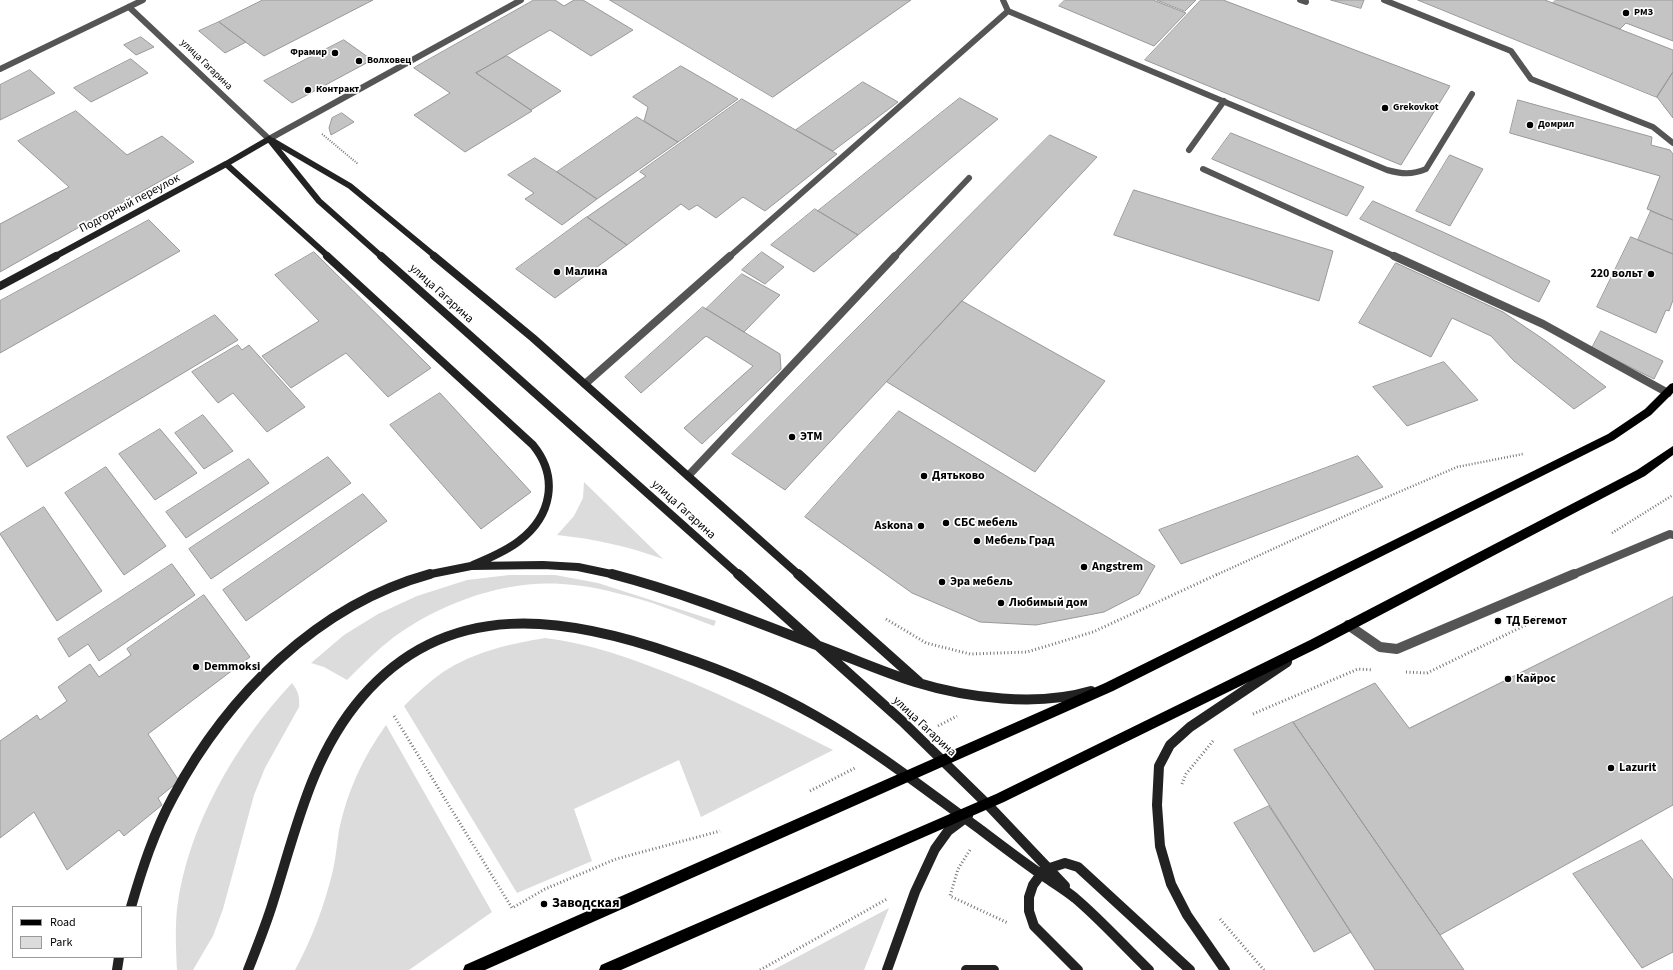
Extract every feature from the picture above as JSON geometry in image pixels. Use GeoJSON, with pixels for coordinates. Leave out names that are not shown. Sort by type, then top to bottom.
{"type":"FeatureCollection","features":[{"type":"Feature","properties":{"kind":"main road"},"geometry":{"type":"LineString","coordinates":[[470,970],[1109,687],[1610,437],[1648,412],[1671,390]]}},
{"type":"Feature","properties":{"kind":"main road"},"geometry":{"type":"LineString","coordinates":[[606,970],[1000,798],[1314,644],[1641,473],[1673,450]]}},
{"type":"Feature","properties":{"kind":"street"},"geometry":{"type":"LineString","coordinates":[[0,69],[127,5],[143,0]]}},
{"type":"Feature","properties":{"kind":"street"},"geometry":{"type":"LineString","coordinates":[[269,139],[521,0]]}},
{"type":"Feature","properties":{"kind":"street"},"geometry":{"type":"LineString","coordinates":[[1003,0],[1008,11],[1387,170],[1400,174],[1415,174],[1426,169],[1472,94]]}},
{"type":"Feature","properties":{"kind":"street"},"geometry":{"type":"LineString","coordinates":[[1300,0],[1306,2]]}},
{"type":"Feature","properties":{"kind":"street"},"geometry":{"type":"LineString","coordinates":[[1384,0],[1511,51],[1531,79],[1653,127],[1673,143]]}},
{"type":"Feature","properties":{"kind":"street","name":"улица Гагарина"},"geometry":{"type":"LineString","coordinates":[[127,5],[269,139],[319,201],[902,721],[990,807],[1079,902]]}},
{"type":"Feature","properties":{"kind":"street"},"geometry":{"type":"LineString","coordinates":[[585,384],[1008,11]]}},
{"type":"Feature","properties":{"kind":"street"},"geometry":{"type":"LineString","coordinates":[[1189,150],[1224,101]]}},
{"type":"Feature","properties":{"kind":"street"},"geometry":{"type":"LineString","coordinates":[[269,139],[350,186],[533,338],[923,685]]}},
{"type":"Feature","properties":{"kind":"street","name":"Подгорный переулок"},"geometry":{"type":"LineString","coordinates":[[0,286],[226,164],[269,139]]}},
{"type":"Feature","properties":{"kind":"street"},"geometry":{"type":"LineString","coordinates":[[226,164],[453,370],[533,445],[543,458],[549,475],[550,490],[547,503],[541,517],[521,540],[472,566]]}},
{"type":"Feature","properties":{"kind":"street"},"geometry":{"type":"LineString","coordinates":[[1203,169],[1544,324],[1671,390]]}},
{"type":"Feature","properties":{"kind":"street"},"geometry":{"type":"LineString","coordinates":[[688,476],[969,178]]}},
{"type":"Feature","properties":{"kind":"street"},"geometry":{"type":"LineString","coordinates":[[1348,625],[1380,647],[1397,649],[1670,534],[1673,535]]}},
{"type":"Feature","properties":{"kind":"street"},"geometry":{"type":"LineString","coordinates":[[131,906],[139,877],[159,824],[189,767],[217,727],[245,692],[277,661],[306,637],[335,617],[361,602],[426,575],[472,566],[540,565],[583,568],[686,597],[923,685],[969,695],[1012,699],[1063,698],[1109,687]]}},
{"type":"Feature","properties":{"kind":"street"},"geometry":{"type":"LineString","coordinates":[[248,970],[258,949],[269,917],[286,854],[310,782],[324,752],[341,724],[362,697],[386,675],[423,648],[471,628],[516,622],[573,626],[622,637],[684,656],[744,680],[814,716],[891,764],[1079,902],[1150,970]]}},
{"type":"Feature","properties":{"kind":"street"},"geometry":{"type":"LineString","coordinates":[[1225,970],[1187,915],[1171,884],[1160,846],[1157,805],[1159,766],[1170,745],[1190,727],[1314,644]]}},
{"type":"Feature","properties":{"kind":"street"},"geometry":{"type":"LineString","coordinates":[[887,970],[915,892],[935,849],[948,831],[962,820],[1000,798]]}},
{"type":"Feature","properties":{"kind":"street"},"geometry":{"type":"LineString","coordinates":[[1078,970],[1034,926],[1029,912],[1029,897],[1033,885],[1044,870],[1065,863],[1078,866],[1190,970]]}},
{"type":"Feature","properties":{"kind":"street"},"geometry":{"type":"LineString","coordinates":[[117,970],[118,958]]}},
{"type":"Feature","properties":{"kind":"street"},"geometry":{"type":"LineString","coordinates":[[966,970],[994,970]]}},
{"type":"Feature","properties":{"kind":"path"},"geometry":{"type":"LineString","coordinates":[[970,654],[1027,652],[1093,632],[1378,501],[1457,467],[1526,454]]}},
{"type":"Feature","properties":{"kind":"path"},"geometry":{"type":"LineString","coordinates":[[933,728],[961,714]]}},
{"type":"Feature","properties":{"kind":"path"},"geometry":{"type":"LineString","coordinates":[[394,716],[512,908],[545,889],[616,859],[722,831]]}},
{"type":"Feature","properties":{"kind":"path"},"geometry":{"type":"LineString","coordinates":[[807,792],[856,768]]}},
{"type":"Feature","properties":{"kind":"path"},"geometry":{"type":"LineString","coordinates":[[1180,791],[1186,774]]}},
{"type":"Feature","properties":{"kind":"path"},"geometry":{"type":"LineString","coordinates":[[950,896],[1013,926]]}},
{"type":"Feature","properties":{"kind":"path"},"geometry":{"type":"LineString","coordinates":[[760,970],[888,899]]}},
{"type":"Feature","properties":{"kind":"path"},"geometry":{"type":"LineString","coordinates":[[1219,917],[1264,970]]}},
{"type":"Feature","properties":{"kind":"green space"},"geometry":{"type":"Polygon","coordinates":[[[584,482],[663,559],[637,550],[611,544],[557,535],[574,516],[583,498],[584,482]]]}},
{"type":"Feature","properties":{"kind":"green space"},"geometry":{"type":"Polygon","coordinates":[[[509,575],[555,575],[598,583],[716,621],[714,626],[641,599],[589,587],[562,584],[518,586],[474,596],[432,614],[394,637],[347,680],[324,667],[311,663],[344,635],[378,614],[417,596],[467,580],[509,575]]]}},
{"type":"Feature","properties":{"kind":"green space"},"geometry":{"type":"Polygon","coordinates":[[[545,638],[597,648],[671,674],[742,705],[833,750],[701,817],[679,760],[574,809],[592,861],[517,893],[404,706],[443,672],[467,659],[505,646],[545,638]]]}},
{"type":"Feature","properties":{"kind":"green space"},"geometry":{"type":"Polygon","coordinates":[[[292,683],[298,694],[299,707],[265,768],[254,795],[223,909],[213,936],[193,970],[177,970],[177,909],[191,848],[203,817],[217,788],[234,759],[271,707],[292,683]]]}},
{"type":"Feature","properties":{"kind":"green space"},"geometry":{"type":"Polygon","coordinates":[[[386,725],[492,912],[409,970],[295,970],[312,934],[330,883],[339,830],[346,802],[363,762],[386,725]]]}},
{"type":"Feature","properties":{"kind":"green space"},"geometry":{"type":"Polygon","coordinates":[[[889,908],[864,970],[773,970],[889,908]]]}},
{"type":"Feature","properties":{"kind":"building"},"geometry":{"type":"Polygon","coordinates":[[[263,0],[373,0],[264,56],[219,22],[263,0]]]}},
{"type":"Feature","properties":{"kind":"building"},"geometry":{"type":"Polygon","coordinates":[[[534,0],[555,0],[564,6],[574,0],[583,0],[633,30],[591,56],[550,30],[476,73],[532,111],[465,152],[414,115],[450,93],[414,68],[534,0]]]}},
{"type":"Feature","properties":{"kind":"building"},"geometry":{"type":"Polygon","coordinates":[[[610,0],[911,0],[773,97],[610,0]]]}},
{"type":"Feature","properties":{"kind":"building"},"geometry":{"type":"Polygon","coordinates":[[[1065,0],[1153,0],[1186,13],[1154,46],[1059,6],[1065,0]]]}},
{"type":"Feature","properties":{"kind":"building"},"geometry":{"type":"Polygon","coordinates":[[[1157,0],[1196,0],[1185,11],[1157,0]]]}},
{"type":"Feature","properties":{"kind":"building"},"geometry":{"type":"Polygon","coordinates":[[[1201,0],[1223,0],[1450,86],[1401,165],[1145,60],[1201,0]]]}},
{"type":"Feature","properties":{"kind":"building"},"geometry":{"type":"Polygon","coordinates":[[[1331,0],[1364,0],[1361,8],[1331,0]]]}},
{"type":"Feature","properties":{"kind":"building"},"geometry":{"type":"Polygon","coordinates":[[[1418,0],[1545,0],[1673,50],[1673,72],[1657,97],[1418,0]]]}},
{"type":"Feature","properties":{"kind":"building","name":"РМЗ"},"geometry":{"type":"Polygon","coordinates":[[[1556,0],[1673,0],[1673,41],[1626,23],[1620,29],[1553,3],[1556,0]]]}},
{"type":"Feature","properties":{"kind":"building"},"geometry":{"type":"Polygon","coordinates":[[[219,22],[246,42],[225,53],[199,31],[219,22]]]}},
{"type":"Feature","properties":{"kind":"building"},"geometry":{"type":"Polygon","coordinates":[[[141,37],[154,47],[136,55],[124,45],[141,37]]]}},
{"type":"Feature","properties":{"kind":"building"},"geometry":{"type":"Polygon","coordinates":[[[344,40],[372,60],[292,103],[264,81],[344,40]]]}},
{"type":"Feature","properties":{"kind":"building"},"geometry":{"type":"Polygon","coordinates":[[[507,56],[561,91],[531,110],[476,73],[507,56]]]}},
{"type":"Feature","properties":{"kind":"building"},"geometry":{"type":"Polygon","coordinates":[[[131,59],[148,73],[91,102],[74,88],[131,59]]]}},
{"type":"Feature","properties":{"kind":"building"},"geometry":{"type":"Polygon","coordinates":[[[681,66],[738,99],[678,142],[644,121],[648,107],[633,97],[681,66]]]}},
{"type":"Feature","properties":{"kind":"building"},"geometry":{"type":"Polygon","coordinates":[[[30,70],[55,93],[0,120],[0,85],[30,70]]]}},
{"type":"Feature","properties":{"kind":"building"},"geometry":{"type":"Polygon","coordinates":[[[1673,72],[1673,118],[1657,97],[1673,72]]]}},
{"type":"Feature","properties":{"kind":"building"},"geometry":{"type":"Polygon","coordinates":[[[863,82],[898,102],[833,151],[796,130],[863,82]]]}},
{"type":"Feature","properties":{"kind":"building"},"geometry":{"type":"Polygon","coordinates":[[[960,98],[998,119],[858,235],[818,211],[960,98]]]}},
{"type":"Feature","properties":{"kind":"building"},"geometry":{"type":"Polygon","coordinates":[[[742,99],[837,154],[765,211],[743,197],[716,218],[697,205],[689,210],[681,204],[627,245],[587,217],[646,176],[640,172],[742,99]]]}},
{"type":"Feature","properties":{"kind":"building"},"geometry":{"type":"Polygon","coordinates":[[[1518,100],[1652,137],[1651,145],[1670,150],[1673,154],[1673,220],[1647,209],[1660,176],[1510,133],[1518,100]]]}},
{"type":"Feature","properties":{"kind":"building"},"geometry":{"type":"Polygon","coordinates":[[[76,111],[127,155],[162,136],[194,162],[0,272],[0,224],[69,187],[18,141],[76,111]]]}},
{"type":"Feature","properties":{"kind":"building"},"geometry":{"type":"Polygon","coordinates":[[[342,113],[354,122],[331,135],[329,128],[332,118],[342,113]]]}},
{"type":"Feature","properties":{"kind":"building"},"geometry":{"type":"Polygon","coordinates":[[[637,117],[678,142],[597,199],[557,172],[637,117]]]}},
{"type":"Feature","properties":{"kind":"building"},"geometry":{"type":"Polygon","coordinates":[[[1231,133],[1364,187],[1347,216],[1212,159],[1231,133]]]}},
{"type":"Feature","properties":{"kind":"building"},"geometry":{"type":"Polygon","coordinates":[[[1050,135],[1097,157],[785,490],[732,454],[1050,135]]]}},
{"type":"Feature","properties":{"kind":"building"},"geometry":{"type":"Polygon","coordinates":[[[1450,155],[1483,169],[1450,226],[1416,211],[1450,155]]]}},
{"type":"Feature","properties":{"kind":"building"},"geometry":{"type":"Polygon","coordinates":[[[535,158],[597,199],[562,225],[525,199],[534,193],[508,175],[535,158]]]}},
{"type":"Feature","properties":{"kind":"building"},"geometry":{"type":"Polygon","coordinates":[[[1134,190],[1333,251],[1319,301],[1114,235],[1134,190]]]}},
{"type":"Feature","properties":{"kind":"building"},"geometry":{"type":"Polygon","coordinates":[[[1373,201],[1550,281],[1539,302],[1360,219],[1373,201]]]}},
{"type":"Feature","properties":{"kind":"building"},"geometry":{"type":"Polygon","coordinates":[[[815,209],[858,235],[814,272],[771,245],[815,209]]]}},
{"type":"Feature","properties":{"kind":"building"},"geometry":{"type":"Polygon","coordinates":[[[1651,211],[1673,220],[1673,254],[1638,240],[1651,211]]]}},
{"type":"Feature","properties":{"kind":"building"},"geometry":{"type":"Polygon","coordinates":[[[587,217],[627,245],[555,298],[516,269],[587,217]]]}},
{"type":"Feature","properties":{"kind":"building"},"geometry":{"type":"Polygon","coordinates":[[[149,220],[180,251],[0,353],[0,301],[149,220]]]}},
{"type":"Feature","properties":{"kind":"building"},"geometry":{"type":"Polygon","coordinates":[[[1631,237],[1673,254],[1673,300],[1669,311],[1666,310],[1656,333],[1597,307],[1631,237]]]}},
{"type":"Feature","properties":{"kind":"building"},"geometry":{"type":"Polygon","coordinates":[[[314,252],[431,368],[388,397],[346,353],[291,388],[262,356],[319,321],[275,275],[314,252]]]}},
{"type":"Feature","properties":{"kind":"building"},"geometry":{"type":"Polygon","coordinates":[[[762,252],[784,267],[765,284],[742,270],[762,252]]]}},
{"type":"Feature","properties":{"kind":"building"},"geometry":{"type":"Polygon","coordinates":[[[1396,263],[1503,312],[1546,341],[1606,387],[1574,409],[1514,361],[1491,336],[1452,318],[1431,357],[1359,323],[1396,263]]]}},
{"type":"Feature","properties":{"kind":"building"},"geometry":{"type":"Polygon","coordinates":[[[742,274],[780,295],[744,332],[706,309],[742,274]]]}},
{"type":"Feature","properties":{"kind":"building"},"geometry":{"type":"Polygon","coordinates":[[[962,301],[1105,381],[1035,472],[887,382],[962,301]]]}},
{"type":"Feature","properties":{"kind":"building"},"geometry":{"type":"Polygon","coordinates":[[[703,307],[780,354],[781,369],[702,444],[684,428],[753,366],[706,336],[641,393],[625,377],[703,307]]]}},
{"type":"Feature","properties":{"kind":"building"},"geometry":{"type":"Polygon","coordinates":[[[215,315],[238,340],[27,467],[7,437],[215,315]]]}},
{"type":"Feature","properties":{"kind":"building"},"geometry":{"type":"Polygon","coordinates":[[[1601,331],[1663,361],[1654,379],[1592,348],[1601,331]]]}},
{"type":"Feature","properties":{"kind":"building"},"geometry":{"type":"Polygon","coordinates":[[[238,345],[242,350],[249,345],[305,407],[267,432],[233,393],[218,403],[192,372],[238,345]]]}},
{"type":"Feature","properties":{"kind":"building"},"geometry":{"type":"Polygon","coordinates":[[[1444,362],[1478,400],[1407,426],[1373,387],[1444,362]]]}},
{"type":"Feature","properties":{"kind":"building"},"geometry":{"type":"Polygon","coordinates":[[[440,393],[531,492],[481,529],[390,425],[440,393]]]}},
{"type":"Feature","properties":{"kind":"building","name":"Мебель Град"},"geometry":{"type":"Polygon","coordinates":[[[899,411],[1155,566],[1139,594],[1104,612],[1036,625],[980,622],[912,593],[805,517],[899,411]]]}},
{"type":"Feature","properties":{"kind":"building"},"geometry":{"type":"Polygon","coordinates":[[[203,415],[233,451],[204,469],[175,433],[203,415]]]}},
{"type":"Feature","properties":{"kind":"building"},"geometry":{"type":"Polygon","coordinates":[[[160,429],[197,473],[155,500],[119,454],[160,429]]]}},
{"type":"Feature","properties":{"kind":"building"},"geometry":{"type":"Polygon","coordinates":[[[1358,456],[1383,487],[1181,564],[1159,530],[1358,456]]]}},
{"type":"Feature","properties":{"kind":"building"},"geometry":{"type":"Polygon","coordinates":[[[328,457],[351,483],[211,579],[189,549],[328,457]]]}},
{"type":"Feature","properties":{"kind":"building"},"geometry":{"type":"Polygon","coordinates":[[[249,459],[269,483],[186,538],[166,512],[249,459]]]}},
{"type":"Feature","properties":{"kind":"building"},"geometry":{"type":"Polygon","coordinates":[[[106,467],[166,546],[124,575],[65,493],[106,467]]]}},
{"type":"Feature","properties":{"kind":"building"},"geometry":{"type":"Polygon","coordinates":[[[363,494],[387,521],[246,621],[223,590],[363,494]]]}},
{"type":"Feature","properties":{"kind":"building"},"geometry":{"type":"Polygon","coordinates":[[[44,507],[102,591],[57,621],[0,534],[44,507]]]}},
{"type":"Feature","properties":{"kind":"building"},"geometry":{"type":"Polygon","coordinates":[[[172,564],[195,595],[99,661],[88,644],[69,657],[58,639],[172,564]]]}},
{"type":"Feature","properties":{"kind":"building"},"geometry":{"type":"Polygon","coordinates":[[[204,595],[250,657],[148,734],[179,781],[158,798],[162,805],[124,836],[119,830],[67,870],[34,812],[0,838],[0,741],[37,715],[40,720],[67,701],[58,687],[90,664],[99,677],[131,655],[127,649],[204,595]]]}},
{"type":"Feature","properties":{"kind":"building"},"geometry":{"type":"Polygon","coordinates":[[[1673,597],[1673,805],[1440,935],[1293,722],[1375,683],[1409,728],[1673,597]]]}},
{"type":"Feature","properties":{"kind":"building"},"geometry":{"type":"Polygon","coordinates":[[[1293,722],[1464,970],[1375,970],[1234,750],[1293,722]]]}},
{"type":"Feature","properties":{"kind":"building"},"geometry":{"type":"Polygon","coordinates":[[[1269,806],[1351,932],[1314,952],[1234,823],[1269,806]]]}},
{"type":"Feature","properties":{"kind":"building"},"geometry":{"type":"Polygon","coordinates":[[[1642,840],[1673,880],[1673,952],[1642,968],[1573,874],[1642,840]]]}},
{"type":"Feature","properties":{"kind":"place","name":"РМЗ"},"geometry":{"type":"Point","coordinates":[1626,13]}},
{"type":"Feature","properties":{"kind":"place","name":"Фрамир"},"geometry":{"type":"Point","coordinates":[335,53]}},
{"type":"Feature","properties":{"kind":"place","name":"Волховец"},"geometry":{"type":"Point","coordinates":[359,61]}},
{"type":"Feature","properties":{"kind":"place","name":"Контракт"},"geometry":{"type":"Point","coordinates":[308,90]}},
{"type":"Feature","properties":{"kind":"place","name":"Grekovkot"},"geometry":{"type":"Point","coordinates":[1385,108]}},
{"type":"Feature","properties":{"kind":"place","name":"Домрил"},"geometry":{"type":"Point","coordinates":[1530,125]}},
{"type":"Feature","properties":{"kind":"place","name":"Малина"},"geometry":{"type":"Point","coordinates":[557,272]}},
{"type":"Feature","properties":{"kind":"place","name":"220 вольт"},"geometry":{"type":"Point","coordinates":[1651,274]}},
{"type":"Feature","properties":{"kind":"place","name":"ЭТМ"},"geometry":{"type":"Point","coordinates":[792,437]}},
{"type":"Feature","properties":{"kind":"place","name":"Дятьково"},"geometry":{"type":"Point","coordinates":[924,476]}},
{"type":"Feature","properties":{"kind":"place","name":"СБС мебель"},"geometry":{"type":"Point","coordinates":[946,523]}},
{"type":"Feature","properties":{"kind":"place","name":"Askona"},"geometry":{"type":"Point","coordinates":[921,526]}},
{"type":"Feature","properties":{"kind":"place","name":"Мебель Град"},"geometry":{"type":"Point","coordinates":[977,541]}},
{"type":"Feature","properties":{"kind":"place","name":"Angstrem"},"geometry":{"type":"Point","coordinates":[1084,567]}},
{"type":"Feature","properties":{"kind":"place","name":"Эра мебель"},"geometry":{"type":"Point","coordinates":[942,582]}},
{"type":"Feature","properties":{"kind":"place","name":"Любимый дом"},"geometry":{"type":"Point","coordinates":[1001,603]}},
{"type":"Feature","properties":{"kind":"place","name":"ТД Бегемот"},"geometry":{"type":"Point","coordinates":[1498,621]}},
{"type":"Feature","properties":{"kind":"place","name":"Demmoksi"},"geometry":{"type":"Point","coordinates":[196,667]}},
{"type":"Feature","properties":{"kind":"place","name":"Кайрос"},"geometry":{"type":"Point","coordinates":[1508,679]}},
{"type":"Feature","properties":{"kind":"place","name":"Lazurit"},"geometry":{"type":"Point","coordinates":[1611,768]}},
{"type":"Feature","properties":{"kind":"place","name":"Заводская"},"geometry":{"type":"Point","coordinates":[544,904]}}]}
